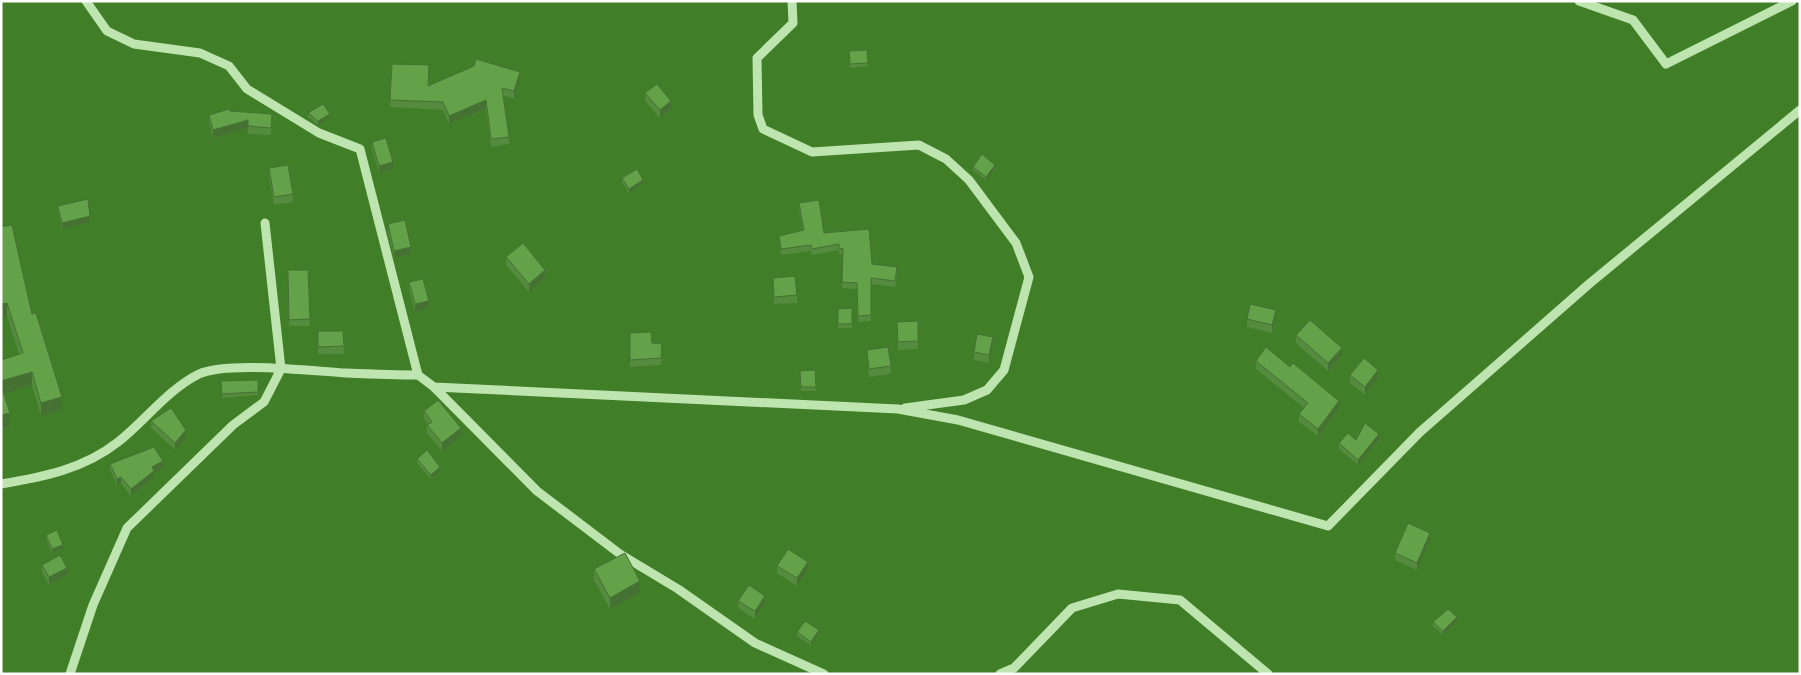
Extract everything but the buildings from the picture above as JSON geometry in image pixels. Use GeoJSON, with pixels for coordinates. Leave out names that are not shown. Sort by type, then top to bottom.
{"type":"FeatureCollection","features":[{"type":"Feature","properties":{"kind":"street"},"geometry":{"type":"LineString","coordinates":[[86,1],[108,31],[134,44],[200,53],[229,66],[247,90],[319,133],[360,149],[418,376]]}},
{"type":"Feature","properties":{"kind":"street"},"geometry":{"type":"LineString","coordinates":[[792,1],[794,23],[757,58],[758,115],[763,129],[812,152],[918,145],[946,159],[970,180],[1016,243],[1029,277],[1004,370],[987,390],[964,400],[898,409]]}},
{"type":"Feature","properties":{"kind":"street"},"geometry":{"type":"LineString","coordinates":[[1579,1],[1633,20],[1666,64],[1792,1]]}},
{"type":"Feature","properties":{"kind":"street"},"geometry":{"type":"LineString","coordinates":[[434,387],[898,409],[958,420],[1328,526],[1420,432],[1589,284],[1800,110]]}},
{"type":"Feature","properties":{"kind":"street"},"geometry":{"type":"LineString","coordinates":[[70,674],[93,605],[127,528],[233,425],[264,402],[281,369],[264,223]]}},
{"type":"Feature","properties":{"kind":"street"},"geometry":{"type":"LineString","coordinates":[[1,484],[46,476],[82,464],[117,443],[173,391],[200,374],[236,368],[418,376],[434,387],[537,491],[620,554],[678,589],[755,643],[824,674]]}},
{"type":"Feature","properties":{"kind":"street"},"geometry":{"type":"LineString","coordinates":[[1000,674],[1014,668],[1072,608],[1118,594],[1180,600],[1268,674]]}}]}
